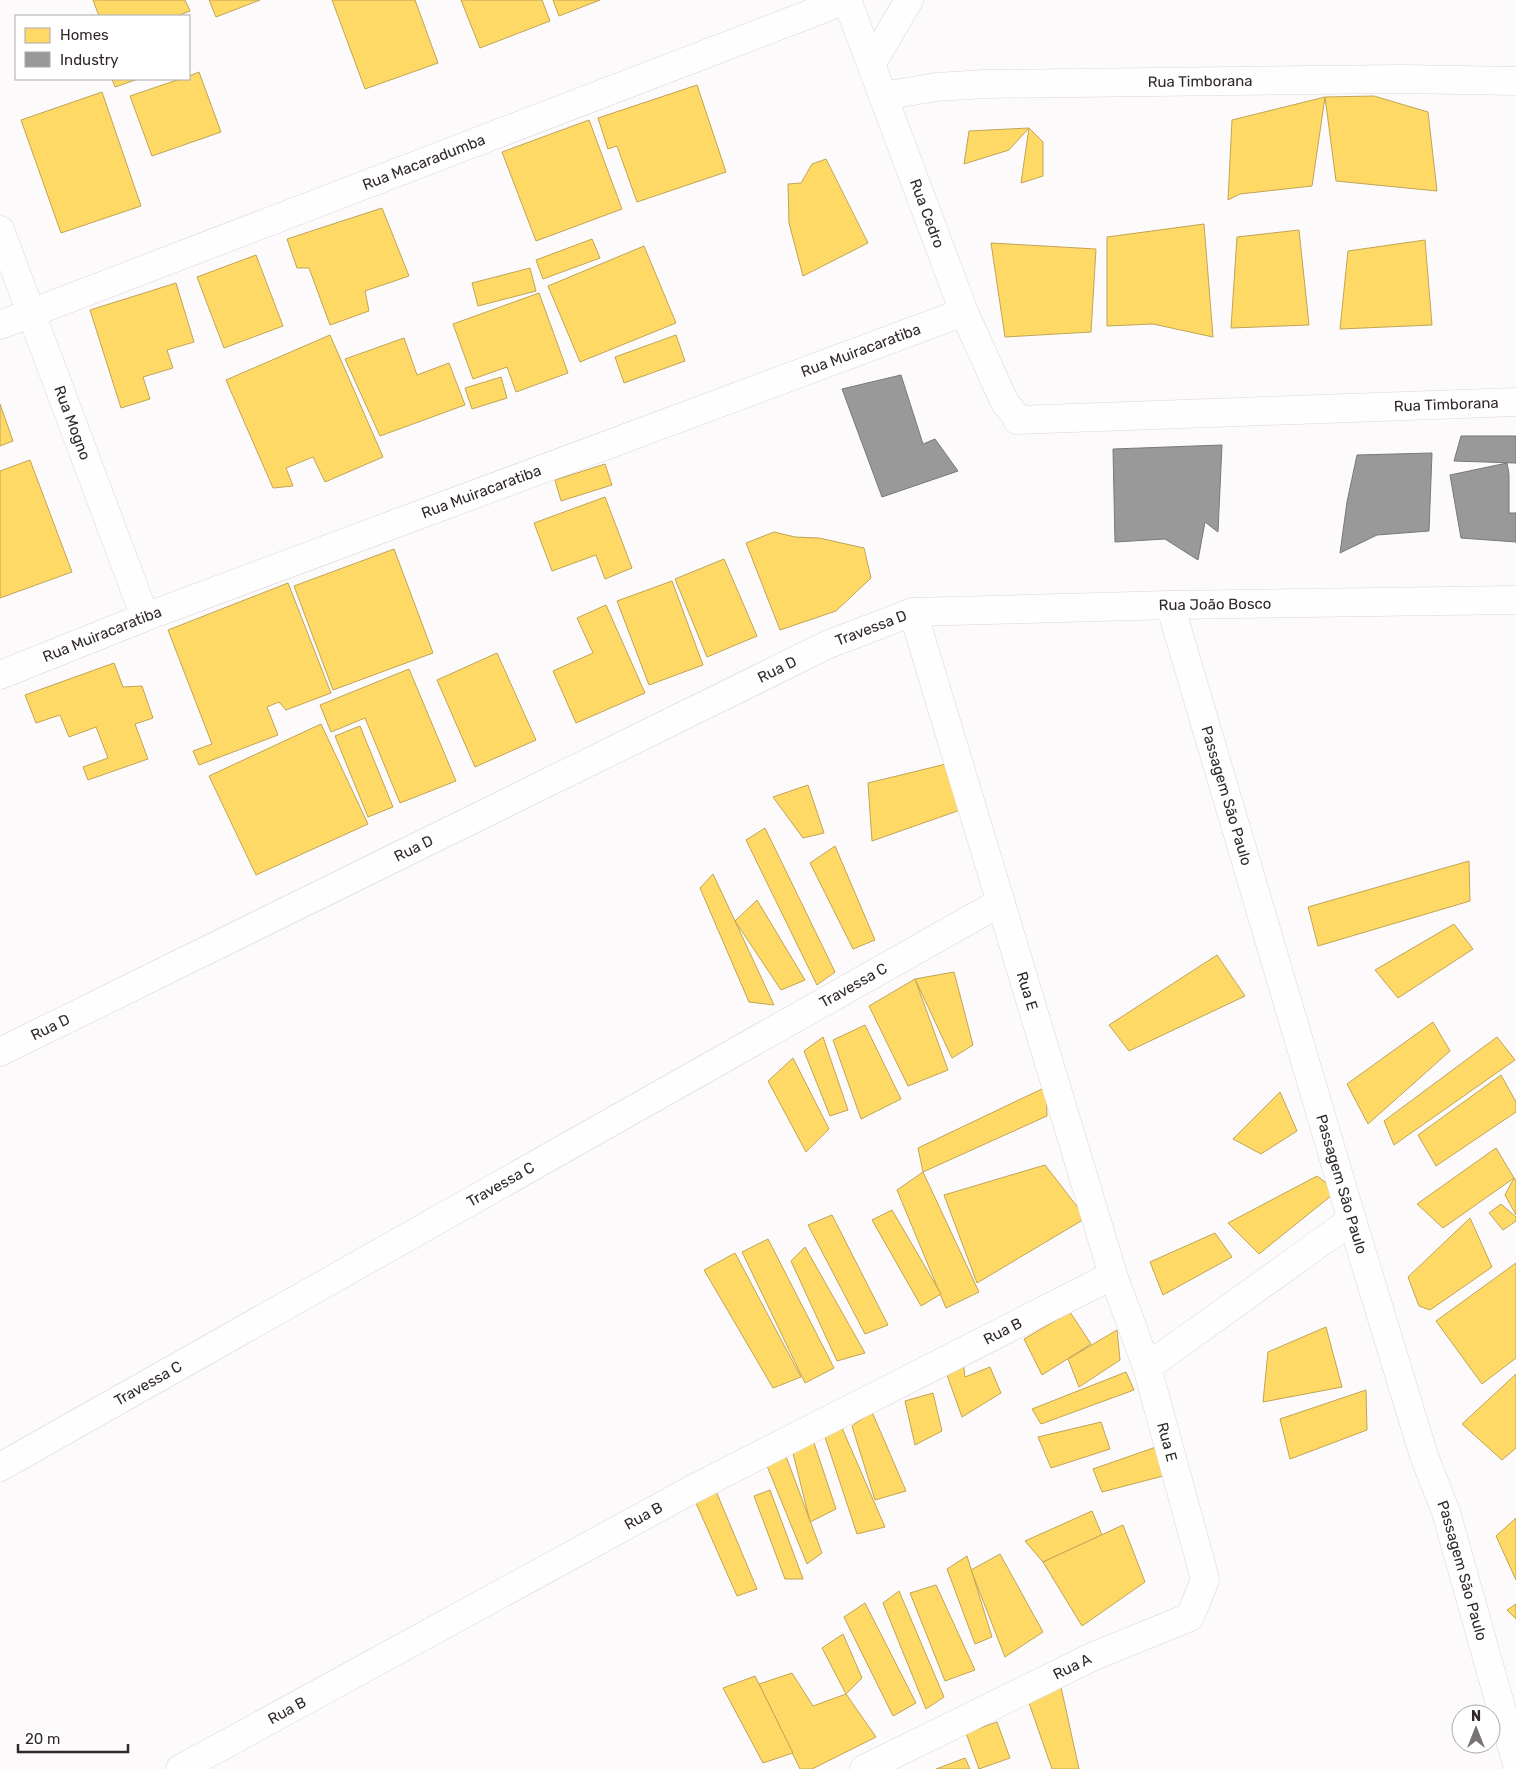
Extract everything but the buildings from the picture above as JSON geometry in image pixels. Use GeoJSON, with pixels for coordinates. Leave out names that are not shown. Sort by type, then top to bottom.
{"type":"FeatureCollection","features":[{"type":"Feature","properties":{"kind":"street","name":"Rua Cedro"},"geometry":{"type":"LineString","coordinates":[[847,0],[964,312],[1004,403],[1018,417],[1018,420]]}},
{"type":"Feature","properties":{"kind":"street","name":"Rua Macaradumba"},"geometry":{"type":"LineString","coordinates":[[0,326],[847,0]]}},
{"type":"Feature","properties":{"kind":"street"},"geometry":{"type":"LineString","coordinates":[[872,63],[909,0]]}},
{"type":"Feature","properties":{"kind":"street","name":"Rua Timborana"},"geometry":{"type":"LineString","coordinates":[[883,96],[936,87],[986,84],[1402,79],[1516,81]]}},
{"type":"Feature","properties":{"kind":"street","name":"Rua Mogno"},"geometry":{"type":"LineString","coordinates":[[0,230],[146,617]]}},
{"type":"Feature","properties":{"kind":"street","name":"Rua Muiracaratiba"},"geometry":{"type":"LineString","coordinates":[[0,675],[146,617],[964,312]]}},
{"type":"Feature","properties":{"kind":"street","name":"Rua Timborana"},"geometry":{"type":"LineString","coordinates":[[1018,420],[1516,402]]}},
{"type":"Feature","properties":{"kind":"street","name":"Rua João Bosco"},"geometry":{"type":"LineString","coordinates":[[914,612],[1170,605],[1516,600]]}},
{"type":"Feature","properties":{"kind":"street","name":"Passagem São Paulo"},"geometry":{"type":"LineString","coordinates":[[1170,605],[1352,1220],[1424,1456],[1446,1512],[1516,1762]]}},
{"type":"Feature","properties":{"kind":"street","name":"Travessa D"},"geometry":{"type":"LineString","coordinates":[[828,644],[914,612]]}},
{"type":"Feature","properties":{"kind":"street","name":"Rua E"},"geometry":{"type":"LineString","coordinates":[[914,612],[1113,1275],[1147,1367],[1187,1517]]}},
{"type":"Feature","properties":{"kind":"street","name":"Rua D"},"geometry":{"type":"LineString","coordinates":[[0,1052],[828,644]]}},
{"type":"Feature","properties":{"kind":"street","name":"Travessa C"},"geometry":{"type":"LineString","coordinates":[[0,1467],[1001,902]]}},
{"type":"Feature","properties":{"kind":"street"},"geometry":{"type":"LineString","coordinates":[[1147,1367],[1352,1220]]}},
{"type":"Feature","properties":{"kind":"street","name":"Rua B"},"geometry":{"type":"LineString","coordinates":[[180,1769],[691,1490],[1113,1275]]}},
{"type":"Feature","properties":{"kind":"street","name":"Rua A"},"geometry":{"type":"LineString","coordinates":[[864,1769],[1094,1656],[1190,1617],[1204,1580],[1187,1517]]}}]}
